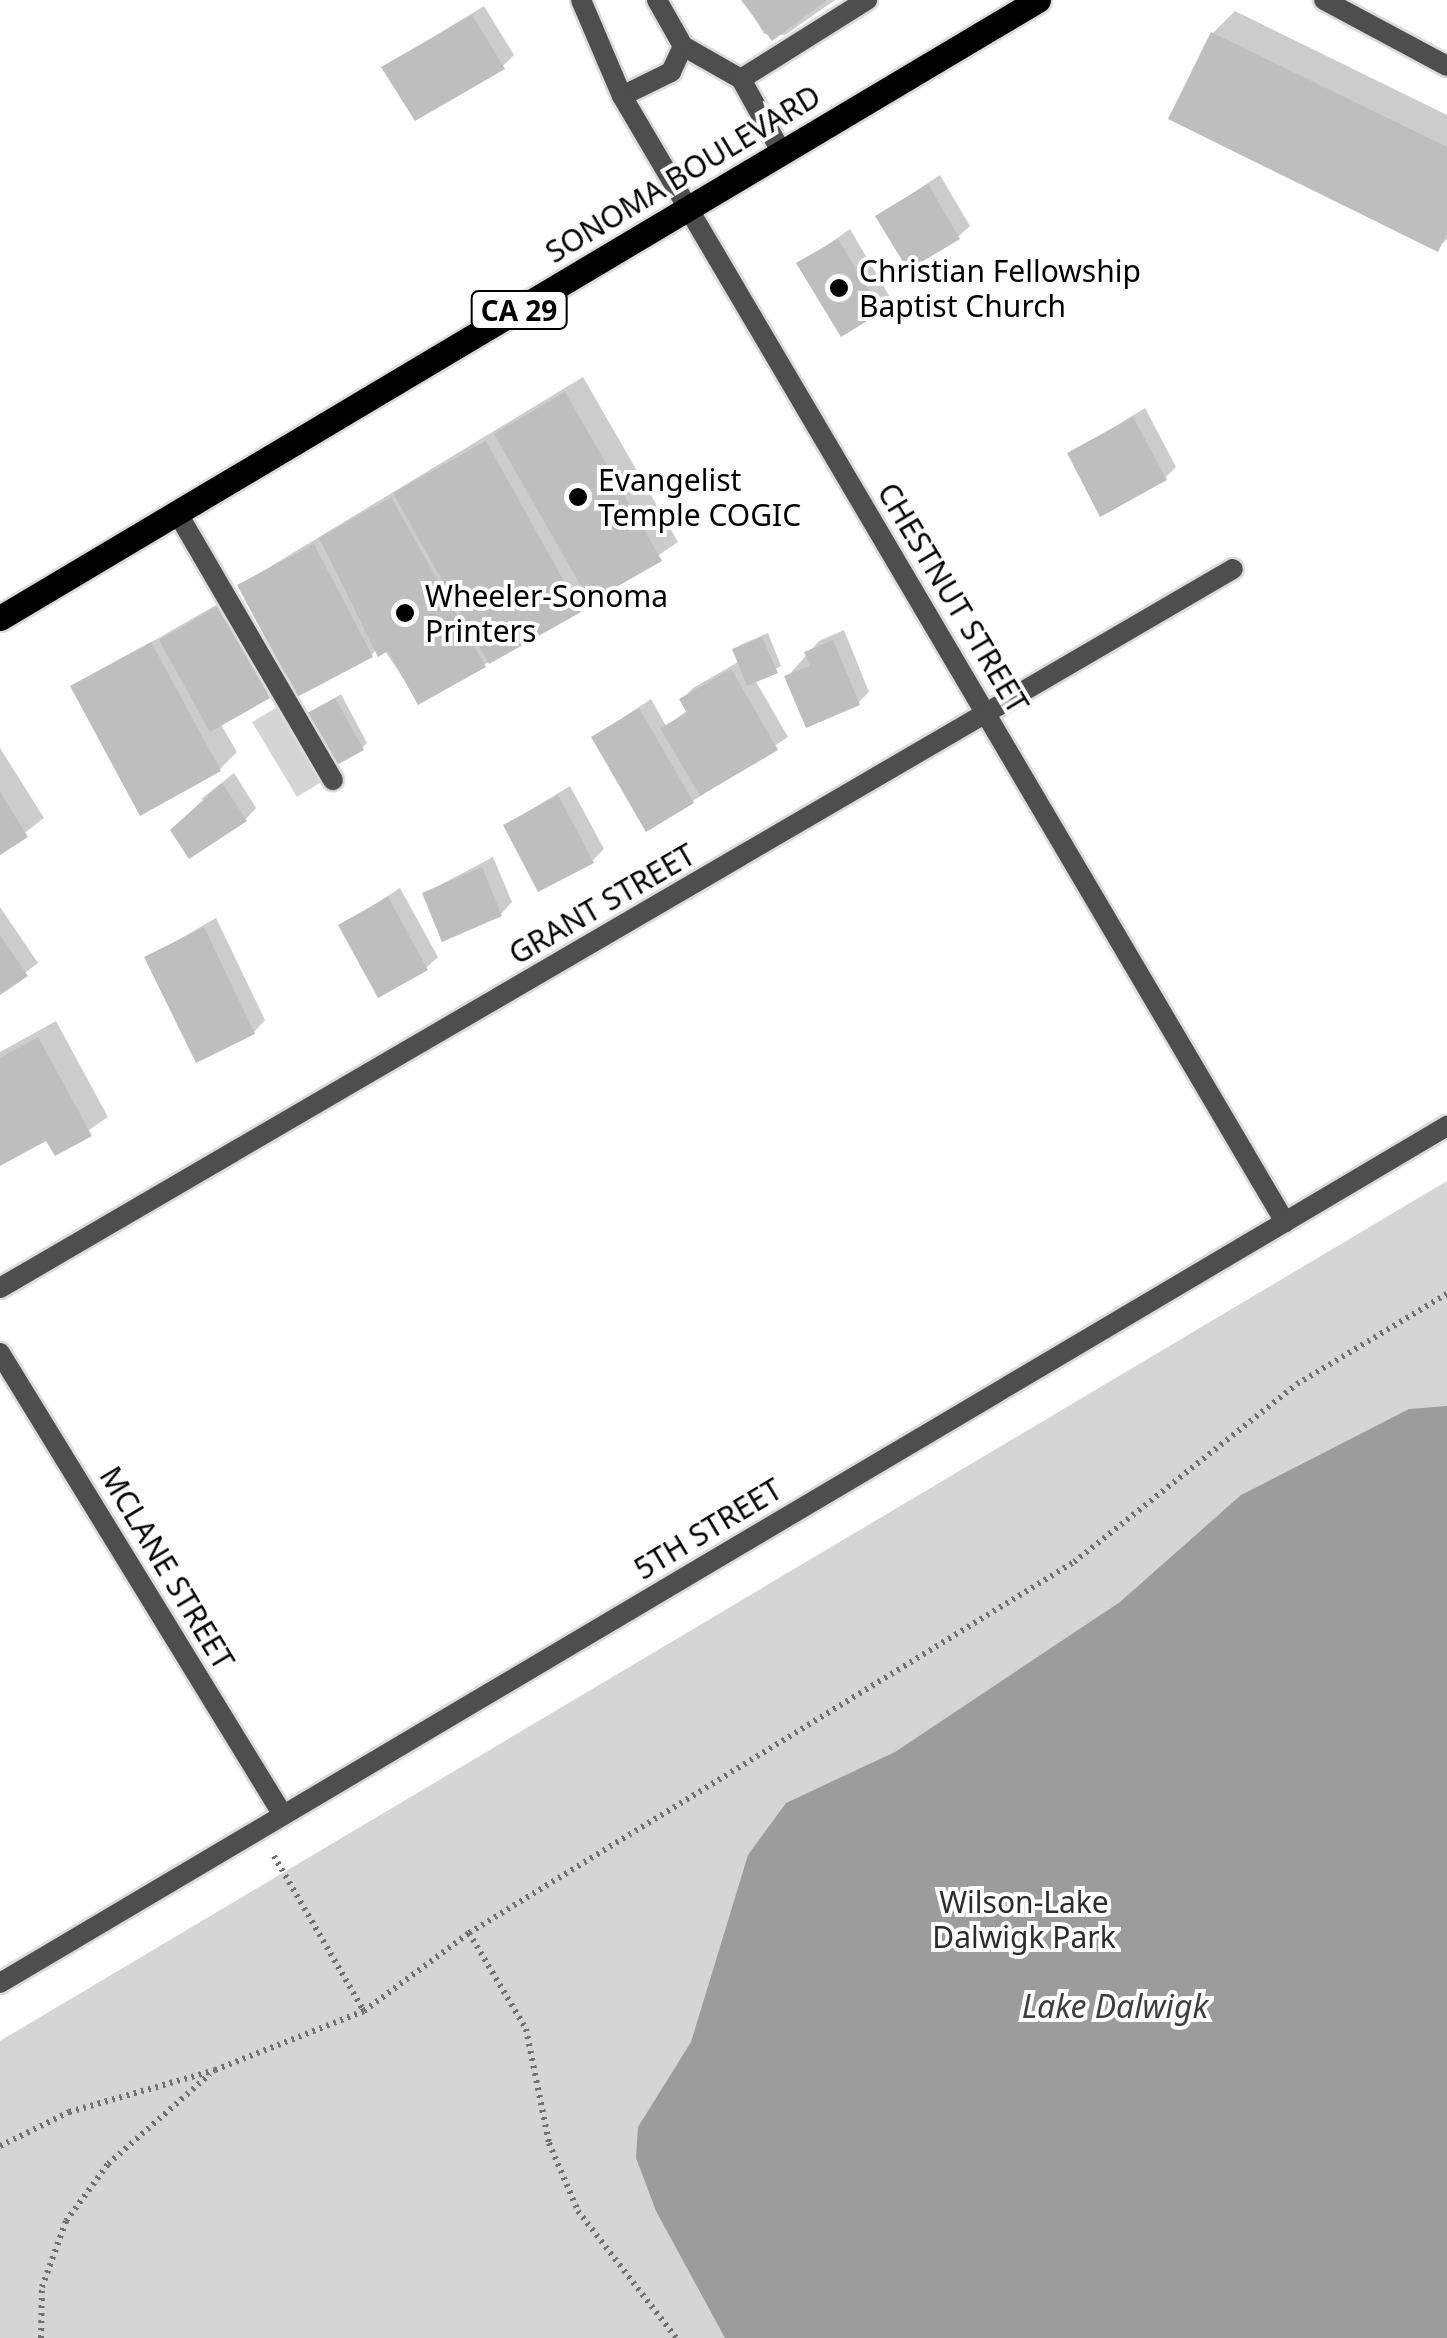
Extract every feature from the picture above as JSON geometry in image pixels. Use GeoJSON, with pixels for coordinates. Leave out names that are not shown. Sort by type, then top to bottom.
{"type":"FeatureCollection","features":[{"type":"Feature","properties":{"kind":"main road","name":"SONOMA BOULEVARD"},"geometry":{"type":"LineString","coordinates":[[0,618],[1038,0]]}},
{"type":"Feature","properties":{"kind":"street","name":"CHESTNUT STREET"},"geometry":{"type":"LineString","coordinates":[[581,0],[622,96],[687,209],[1286,1222]]}},
{"type":"Feature","properties":{"kind":"street"},"geometry":{"type":"LineString","coordinates":[[657,0],[683,46],[742,78],[782,153]]}},
{"type":"Feature","properties":{"kind":"street"},"geometry":{"type":"LineString","coordinates":[[742,78],[867,0]]}},
{"type":"Feature","properties":{"kind":"street"},"geometry":{"type":"LineString","coordinates":[[1324,0],[1447,66]]}},
{"type":"Feature","properties":{"kind":"street"},"geometry":{"type":"LineString","coordinates":[[622,96],[671,72],[683,46]]}},
{"type":"Feature","properties":{"kind":"street"},"geometry":{"type":"LineString","coordinates":[[178,514],[333,780]]}},
{"type":"Feature","properties":{"kind":"street","name":"GRANT STREET"},"geometry":{"type":"LineString","coordinates":[[0,1288],[1233,569]]}},
{"type":"Feature","properties":{"kind":"street","name":"5TH STREET"},"geometry":{"type":"LineString","coordinates":[[0,1983],[1447,1126]]}},
{"type":"Feature","properties":{"kind":"street","name":"MCLANE STREET"},"geometry":{"type":"LineString","coordinates":[[0,1353],[283,1815]]}},
{"type":"Feature","properties":{"kind":"path"},"geometry":{"type":"LineString","coordinates":[[0,2146],[69,2112],[215,2070],[364,2010],[469,1932],[1074,1562],[1297,1384],[1447,1294]]}},
{"type":"Feature","properties":{"kind":"path"},"geometry":{"type":"LineString","coordinates":[[259,1830],[364,2010]]}},
{"type":"Feature","properties":{"kind":"path"},"geometry":{"type":"LineString","coordinates":[[469,1932],[526,2029],[550,2143],[578,2212],[676,2338]]}},
{"type":"Feature","properties":{"kind":"path"},"geometry":{"type":"LineString","coordinates":[[41,2338],[52,2252],[86,2190],[215,2070]]}},
{"type":"Feature","properties":{"kind":"green space"},"geometry":{"type":"Polygon","coordinates":[[[286,702],[331,776],[297,797],[252,722],[286,702]]]}},
{"type":"Feature","properties":{"kind":"green space","name":"Wilson-Lake Dalwigk Park"},"geometry":{"type":"Polygon","coordinates":[[[1447,1181],[1447,2338],[0,2338],[0,2041],[1447,1181]]]}},
{"type":"Feature","properties":{"kind":"water","name":"Lake Dalwigk"},"geometry":{"type":"Polygon","coordinates":[[[1447,1406],[1447,2338],[725,2338],[656,2211],[636,2158],[638,2127],[691,2042],[748,1855],[786,1803],[895,1752],[1120,1602],[1241,1495],[1409,1409],[1447,1406]]]}},
{"type":"Feature","properties":{"kind":"building"},"geometry":{"type":"Polygon","coordinates":[[[741,0],[827,0],[772,41],[741,0]]]}},
{"type":"Feature","properties":{"kind":"building"},"geometry":{"type":"Polygon","coordinates":[[[472,15],[505,69],[415,121],[381,67],[472,15]]]}},
{"type":"Feature","properties":{"kind":"building"},"geometry":{"type":"Polygon","coordinates":[[[1211,32],[1447,147],[1447,233],[1438,252],[1168,119],[1211,32]]]}},
{"type":"Feature","properties":{"kind":"building"},"geometry":{"type":"Polygon","coordinates":[[[928,184],[960,239],[908,270],[875,216],[928,184]]]}},
{"type":"Feature","properties":{"kind":"building","name":"Christian Fellowship Baptist Church"},"geometry":{"type":"Polygon","coordinates":[[[838,239],[882,312],[841,337],[796,263],[838,239]]]}},
{"type":"Feature","properties":{"kind":"building","name":"Evangelist Temple COGIC"},"geometry":{"type":"Polygon","coordinates":[[[565,392],[662,561],[590,602],[494,434],[565,392]]]}},
{"type":"Feature","properties":{"kind":"building"},"geometry":{"type":"Polygon","coordinates":[[[1133,417],[1167,480],[1100,517],[1067,453],[1133,417]]]}},
{"type":"Feature","properties":{"kind":"building"},"geometry":{"type":"Polygon","coordinates":[[[486,441],[581,612],[489,664],[393,493],[486,441]]]}},
{"type":"Feature","properties":{"kind":"building","name":"Wheeler-Sonoma Printers"},"geometry":{"type":"Polygon","coordinates":[[[391,497],[486,667],[418,705],[388,651],[378,657],[319,538],[391,497]]]}},
{"type":"Feature","properties":{"kind":"building"},"geometry":{"type":"Polygon","coordinates":[[[314,544],[373,657],[297,697],[237,585],[314,544]]]}},
{"type":"Feature","properties":{"kind":"building"},"geometry":{"type":"Polygon","coordinates":[[[218,606],[270,698],[210,732],[159,640],[218,606]]]}},
{"type":"Feature","properties":{"kind":"building"},"geometry":{"type":"Polygon","coordinates":[[[762,637],[778,673],[747,686],[732,649],[762,637]]]}},
{"type":"Feature","properties":{"kind":"building"},"geometry":{"type":"Polygon","coordinates":[[[833,640],[860,705],[806,728],[784,676],[810,666],[804,652],[833,640]]]}},
{"type":"Feature","properties":{"kind":"building"},"geometry":{"type":"Polygon","coordinates":[[[151,642],[221,771],[140,816],[70,686],[151,642]]]}},
{"type":"Feature","properties":{"kind":"building"},"geometry":{"type":"Polygon","coordinates":[[[731,669],[778,750],[700,796],[660,728],[687,713],[679,699],[731,669]]]}},
{"type":"Feature","properties":{"kind":"building"},"geometry":{"type":"Polygon","coordinates":[[[335,698],[364,750],[335,766],[307,713],[335,698]]]}},
{"type":"Feature","properties":{"kind":"building"},"geometry":{"type":"Polygon","coordinates":[[[639,708],[694,803],[646,832],[591,737],[639,708]]]}},
{"type":"Feature","properties":{"kind":"building"},"geometry":{"type":"Polygon","coordinates":[[[222,783],[247,821],[189,859],[170,830],[222,783]]]}},
{"type":"Feature","properties":{"kind":"building"},"geometry":{"type":"Polygon","coordinates":[[[0,792],[28,837],[0,855],[0,792]]]}},
{"type":"Feature","properties":{"kind":"building"},"geometry":{"type":"Polygon","coordinates":[[[558,795],[594,863],[538,892],[503,825],[558,795]]]}},
{"type":"Feature","properties":{"kind":"building"},"geometry":{"type":"Polygon","coordinates":[[[482,867],[502,916],[442,942],[422,893],[482,867]]]}},
{"type":"Feature","properties":{"kind":"building"},"geometry":{"type":"Polygon","coordinates":[[[388,897],[428,970],[378,998],[338,925],[388,897]]]}},
{"type":"Feature","properties":{"kind":"building"},"geometry":{"type":"Polygon","coordinates":[[[204,927],[255,1034],[196,1063],[144,957],[204,927]]]}},
{"type":"Feature","properties":{"kind":"building"},"geometry":{"type":"Polygon","coordinates":[[[0,935],[28,976],[0,995],[0,935]]]}},
{"type":"Feature","properties":{"kind":"building"},"geometry":{"type":"Polygon","coordinates":[[[38,1037],[92,1136],[55,1156],[46,1141],[0,1166],[0,1058],[38,1037]]]}},
{"type":"Feature","properties":{"kind":"place","name":"Christian Fellowship Baptist Church"},"geometry":{"type":"Point","coordinates":[839,288]}},
{"type":"Feature","properties":{"kind":"place","name":"Evangelist Temple COGIC"},"geometry":{"type":"Point","coordinates":[578,497]}},
{"type":"Feature","properties":{"kind":"place","name":"Wheeler-Sonoma Printers"},"geometry":{"type":"Point","coordinates":[405,613]}}]}
